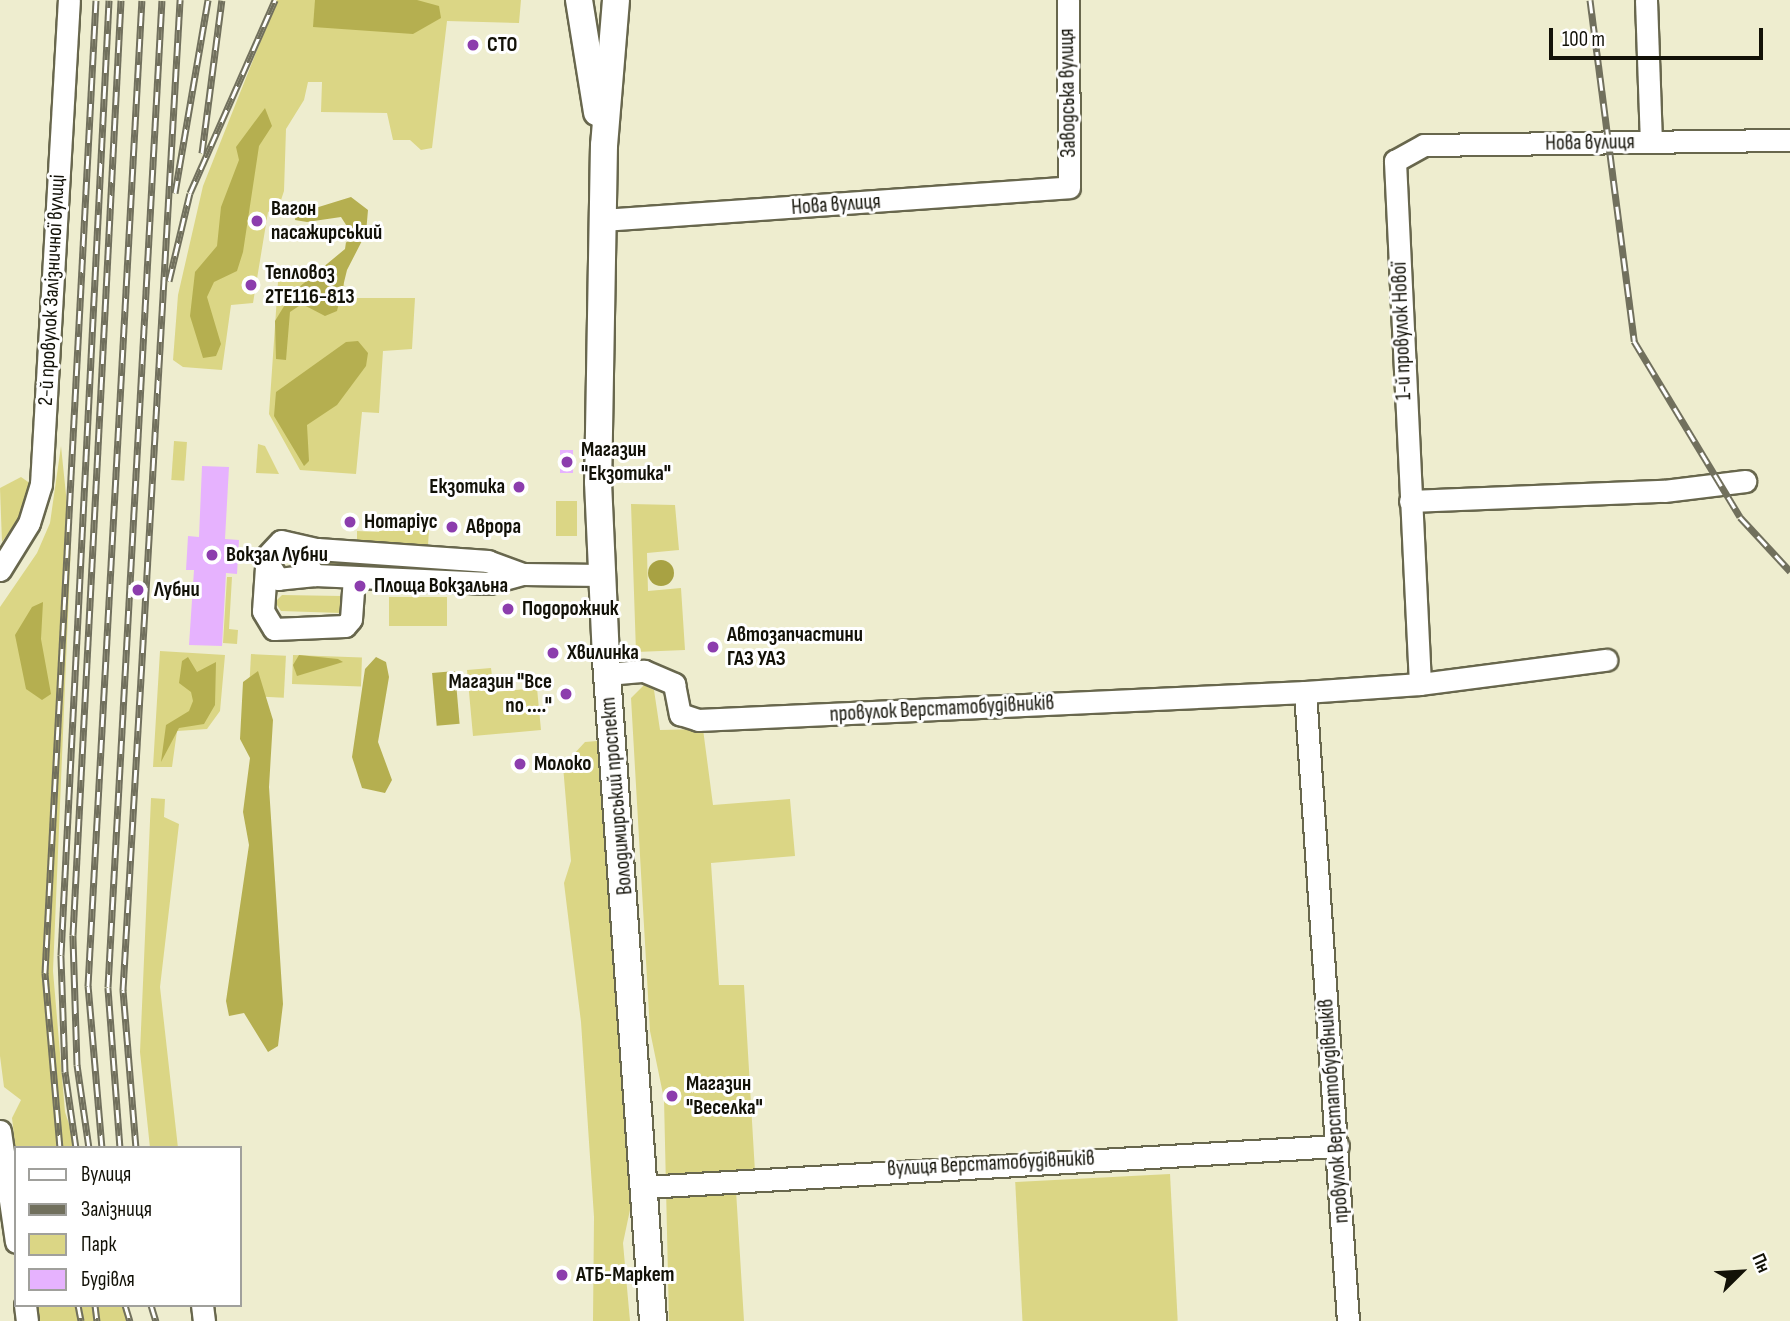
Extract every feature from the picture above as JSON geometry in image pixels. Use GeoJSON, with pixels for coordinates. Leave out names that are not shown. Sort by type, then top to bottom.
{"type":"FeatureCollection","features":[{"type":"Feature","properties":{"kind":"main road","name":"Володимирський проспект"},"geometry":{"type":"LineString","coordinates":[[579,0],[604,145]]}},
{"type":"Feature","properties":{"kind":"main road","name":"Володимирський проспект"},"geometry":{"type":"LineString","coordinates":[[616,0],[604,145],[602,220],[601,575],[653,1321]]}},
{"type":"Feature","properties":{"kind":"street","name":"2-й провулок Залізничної вулиці"},"geometry":{"type":"LineString","coordinates":[[0,570],[29,523],[41,484],[69,0]]}},
{"type":"Feature","properties":{"kind":"street","name":"Заводська вулиця"},"geometry":{"type":"LineString","coordinates":[[1068,0],[1069,187]]}},
{"type":"Feature","properties":{"kind":"street"},"geometry":{"type":"LineString","coordinates":[[1646,0],[1651,141]]}},
{"type":"Feature","properties":{"kind":"street","name":"Нова вулиця"},"geometry":{"type":"LineString","coordinates":[[1395,161],[1424,145],[1790,140]]}},
{"type":"Feature","properties":{"kind":"street","name":"1-й провулок Нової"},"geometry":{"type":"LineString","coordinates":[[1395,161],[1420,684]]}},
{"type":"Feature","properties":{"kind":"street","name":"Нова вулиця"},"geometry":{"type":"LineString","coordinates":[[602,220],[1069,187]]}},
{"type":"Feature","properties":{"kind":"street"},"geometry":{"type":"LineString","coordinates":[[1410,501],[1664,491],[1745,481]]}},
{"type":"Feature","properties":{"kind":"street"},"geometry":{"type":"LineString","coordinates":[[354,577],[351,619],[345,626],[274,629],[263,611],[268,550],[281,541],[317,550],[488,561],[523,574]]}},
{"type":"Feature","properties":{"kind":"street"},"geometry":{"type":"LineString","coordinates":[[315,575],[305,563],[307,554],[317,550]]}},
{"type":"Feature","properties":{"kind":"street"},"geometry":{"type":"LineString","coordinates":[[266,566],[278,579],[315,575],[489,583],[523,574],[601,575]]}},
{"type":"Feature","properties":{"kind":"street","name":"провулок Верстатобудівників"},"geometry":{"type":"LineString","coordinates":[[607,674],[644,671],[674,684],[680,714],[698,720],[1305,692],[1420,684],[1605,660]]}},
{"type":"Feature","properties":{"kind":"street","name":"провулок Верстатобудівників"},"geometry":{"type":"LineString","coordinates":[[1305,692],[1348,1321]]}},
{"type":"Feature","properties":{"kind":"street"},"geometry":{"type":"LineString","coordinates":[[0,1131],[14,1228]]}},
{"type":"Feature","properties":{"kind":"street","name":"вулиця Верстатобудівників"},"geometry":{"type":"LineString","coordinates":[[645,1187],[1338,1146]]}},
{"type":"Feature","properties":{"kind":"green space"},"geometry":{"type":"Polygon","coordinates":[[[277,0],[521,0],[519,23],[447,21],[432,148],[421,150],[410,140],[393,140],[387,113],[321,112],[322,82],[308,82],[304,100],[286,129],[284,191],[279,206],[268,212],[253,303],[231,305],[222,370],[183,367],[173,360],[178,295],[203,186],[277,0]]]}},
{"type":"Feature","properties":{"kind":"green space"},"geometry":{"type":"Polygon","coordinates":[[[279,267],[341,271],[347,298],[415,298],[412,349],[383,351],[379,413],[362,412],[356,474],[300,470],[269,414],[279,267]]]}},
{"type":"Feature","properties":{"kind":"green space"},"geometry":{"type":"Polygon","coordinates":[[[174,441],[187,442],[184,481],[171,480],[174,441]]]}},
{"type":"Feature","properties":{"kind":"green space"},"geometry":{"type":"Polygon","coordinates":[[[258,444],[265,446],[279,474],[256,473],[258,444]]]}},
{"type":"Feature","properties":{"kind":"green space"},"geometry":{"type":"Polygon","coordinates":[[[61,446],[71,543],[53,971],[65,1112],[76,1146],[15,1146],[12,1118],[21,1100],[4,1087],[0,1056],[0,607],[37,553],[50,523],[61,446]]]}},
{"type":"Feature","properties":{"kind":"green space"},"geometry":{"type":"Polygon","coordinates":[[[21,477],[31,484],[32,499],[2,542],[0,488],[21,477]]]}},
{"type":"Feature","properties":{"kind":"green space"},"geometry":{"type":"Polygon","coordinates":[[[556,501],[577,501],[577,536],[556,536],[556,501]]]}},
{"type":"Feature","properties":{"kind":"green space"},"geometry":{"type":"Polygon","coordinates":[[[631,504],[675,505],[679,550],[647,553],[648,591],[681,588],[685,650],[636,652],[631,504]]]}},
{"type":"Feature","properties":{"kind":"green space"},"geometry":{"type":"Polygon","coordinates":[[[381,527],[429,530],[428,545],[357,541],[357,531],[379,532],[381,527]]]}},
{"type":"Feature","properties":{"kind":"green space"},"geometry":{"type":"Polygon","coordinates":[[[320,558],[489,567],[488,577],[326,567],[318,563],[320,558]]]}},
{"type":"Feature","properties":{"kind":"green space"},"geometry":{"type":"Polygon","coordinates":[[[227,577],[232,577],[229,629],[238,630],[237,644],[223,643],[227,577]]]}},
{"type":"Feature","properties":{"kind":"green space"},"geometry":{"type":"Polygon","coordinates":[[[282,595],[342,596],[341,613],[281,611],[275,602],[282,595]]]}},
{"type":"Feature","properties":{"kind":"green space"},"geometry":{"type":"Polygon","coordinates":[[[389,597],[447,597],[447,626],[389,626],[389,597]]]}},
{"type":"Feature","properties":{"kind":"green space"},"geometry":{"type":"Polygon","coordinates":[[[160,651],[225,655],[220,711],[207,729],[177,731],[172,767],[153,767],[160,651]]]}},
{"type":"Feature","properties":{"kind":"green space"},"geometry":{"type":"Polygon","coordinates":[[[251,654],[286,656],[284,698],[249,696],[251,654]]]}},
{"type":"Feature","properties":{"kind":"green space"},"geometry":{"type":"Polygon","coordinates":[[[293,655],[362,657],[361,686],[292,684],[293,655]]]}},
{"type":"Feature","properties":{"kind":"green space"},"geometry":{"type":"Polygon","coordinates":[[[491,668],[494,692],[537,688],[541,730],[473,736],[467,670],[491,668]]]}},
{"type":"Feature","properties":{"kind":"green space"},"geometry":{"type":"Polygon","coordinates":[[[644,685],[654,690],[660,730],[703,729],[713,805],[790,799],[795,856],[711,863],[719,985],[744,985],[755,1172],[735,1174],[744,1321],[669,1321],[664,1099],[650,1031],[631,698],[644,685]]]}},
{"type":"Feature","properties":{"kind":"green space"},"geometry":{"type":"Polygon","coordinates":[[[597,741],[604,745],[626,1113],[631,1205],[623,1243],[630,1321],[593,1321],[594,1217],[581,1022],[564,883],[571,861],[563,766],[585,742],[597,741]]]}},
{"type":"Feature","properties":{"kind":"green space"},"geometry":{"type":"Polygon","coordinates":[[[151,798],[165,799],[164,817],[179,824],[160,987],[178,1146],[150,1146],[140,1052],[151,798]]]}},
{"type":"Feature","properties":{"kind":"green space"},"geometry":{"type":"Polygon","coordinates":[[[1170,1174],[1178,1321],[1022,1321],[1015,1182],[1170,1174]]]}},
{"type":"Feature","properties":{"kind":"green space"},"geometry":{"type":"Polygon","coordinates":[[[36,1307],[127,1307],[127,1321],[36,1321],[36,1307]]]}},
{"type":"Feature","properties":{"kind":"shaded area"},"geometry":{"type":"Polygon","coordinates":[[[315,0],[417,0],[439,6],[441,18],[413,34],[313,27],[315,0]]]}},
{"type":"Feature","properties":{"kind":"shaded area"},"geometry":{"type":"Polygon","coordinates":[[[265,108],[272,126],[259,146],[243,252],[237,271],[214,282],[207,297],[221,344],[216,356],[203,358],[190,316],[195,272],[217,246],[221,207],[239,160],[236,147],[265,108]]]}},
{"type":"Feature","properties":{"kind":"shaded area"},"geometry":{"type":"Polygon","coordinates":[[[351,197],[368,210],[366,233],[347,270],[337,311],[325,316],[302,304],[290,312],[286,360],[276,359],[275,321],[292,293],[345,249],[348,228],[341,217],[307,222],[295,220],[296,214],[351,197]]]}},
{"type":"Feature","properties":{"kind":"shaded area"},"geometry":{"type":"Polygon","coordinates":[[[358,341],[368,353],[366,366],[337,405],[307,425],[309,461],[304,466],[274,416],[276,392],[346,342],[358,341]]]}},
{"type":"Feature","properties":{"kind":"shaded area"},"geometry":{"type":"Polygon","coordinates":[[[661,560],[670,564],[674,573],[670,582],[661,586],[652,582],[648,573],[652,564],[661,560]]]}},
{"type":"Feature","properties":{"kind":"shaded area"},"geometry":{"type":"Polygon","coordinates":[[[43,602],[41,639],[51,694],[42,700],[26,689],[15,635],[32,607],[43,602]]]}},
{"type":"Feature","properties":{"kind":"shaded area"},"geometry":{"type":"Polygon","coordinates":[[[299,655],[338,659],[343,662],[297,676],[293,665],[299,655]]]}},
{"type":"Feature","properties":{"kind":"shaded area"},"geometry":{"type":"Polygon","coordinates":[[[188,657],[197,672],[216,662],[215,705],[204,724],[179,728],[161,762],[166,725],[189,711],[193,701],[191,692],[179,683],[182,661],[188,657]]]}},
{"type":"Feature","properties":{"kind":"shaded area"},"geometry":{"type":"Polygon","coordinates":[[[376,657],[386,662],[389,677],[378,742],[392,780],[385,793],[362,788],[352,757],[365,669],[376,657]]]}},
{"type":"Feature","properties":{"kind":"shaded area"},"geometry":{"type":"Polygon","coordinates":[[[258,671],[273,720],[269,787],[283,1004],[278,1046],[268,1052],[244,1013],[229,1016],[226,1001],[249,845],[243,812],[250,758],[240,739],[243,682],[258,671]]]}},
{"type":"Feature","properties":{"kind":"shaded area"},"geometry":{"type":"Polygon","coordinates":[[[455,671],[460,724],[437,726],[432,673],[455,671]]]}},
{"type":"Feature","properties":{"kind":"building","name":"Магазин \"Екзотика\""},"geometry":{"type":"Polygon","coordinates":[[[560,450],[573,450],[573,473],[560,473],[560,450]]]}},
{"type":"Feature","properties":{"kind":"building","name":"Вокзал Лубни"},"geometry":{"type":"Polygon","coordinates":[[[202,466],[229,467],[225,539],[239,540],[237,574],[226,573],[222,646],[189,645],[194,570],[186,570],[188,536],[199,537],[202,466]]]}},
{"type":"Feature","properties":{"kind":"railway"},"geometry":{"type":"LineString","coordinates":[[60,1146],[45,973],[96,0]]}},
{"type":"Feature","properties":{"kind":"railway"},"geometry":{"type":"LineString","coordinates":[[76,1146],[65,1072],[61,955],[109,0]]}},
{"type":"Feature","properties":{"kind":"railway"},"geometry":{"type":"LineString","coordinates":[[89,1146],[77,1065],[73,935],[121,0]]}},
{"type":"Feature","properties":{"kind":"railway"},"geometry":{"type":"LineString","coordinates":[[102,1146],[88,986],[142,0]]}},
{"type":"Feature","properties":{"kind":"railway"},"geometry":{"type":"LineString","coordinates":[[120,1146],[108,987],[162,0]]}},
{"type":"Feature","properties":{"kind":"railway"},"geometry":{"type":"LineString","coordinates":[[136,1146],[123,990],[180,0]]}},
{"type":"Feature","properties":{"kind":"railway"},"geometry":{"type":"LineString","coordinates":[[175,193],[208,0]]}},
{"type":"Feature","properties":{"kind":"railway"},"geometry":{"type":"LineString","coordinates":[[202,153],[222,0]]}},
{"type":"Feature","properties":{"kind":"railway"},"geometry":{"type":"LineString","coordinates":[[169,281],[190,193],[275,0]]}},
{"type":"Feature","properties":{"kind":"railway"},"geometry":{"type":"LineString","coordinates":[[1590,0],[1634,341],[1740,517],[1790,571]]}},
{"type":"Feature","properties":{"kind":"railway"},"geometry":{"type":"LineString","coordinates":[[78,1307],[81,1321]]}},
{"type":"Feature","properties":{"kind":"railway"},"geometry":{"type":"LineString","coordinates":[[95,1307],[97,1321]]}},
{"type":"Feature","properties":{"kind":"railway"},"geometry":{"type":"LineString","coordinates":[[126,1307],[130,1321]]}},
{"type":"Feature","properties":{"kind":"railway"},"geometry":{"type":"LineString","coordinates":[[152,1307],[156,1321]]}},
{"type":"Feature","properties":{"kind":"place","name":"СТО"},"geometry":{"type":"Point","coordinates":[473,45]}},
{"type":"Feature","properties":{"kind":"place","name":"Вагон пасажирський"},"geometry":{"type":"Point","coordinates":[257,221]}},
{"type":"Feature","properties":{"kind":"place","name":"Тепловоз 2ТЕ116-813"},"geometry":{"type":"Point","coordinates":[251,285]}},
{"type":"Feature","properties":{"kind":"place","name":"Магазин \"Екзотика\""},"geometry":{"type":"Point","coordinates":[567,462]}},
{"type":"Feature","properties":{"kind":"place","name":"Екзотика"},"geometry":{"type":"Point","coordinates":[519,487]}},
{"type":"Feature","properties":{"kind":"place","name":"Нотаріус"},"geometry":{"type":"Point","coordinates":[350,522]}},
{"type":"Feature","properties":{"kind":"place","name":"Аврора"},"geometry":{"type":"Point","coordinates":[452,527]}},
{"type":"Feature","properties":{"kind":"place","name":"Вокзал Лубни"},"geometry":{"type":"Point","coordinates":[212,555]}},
{"type":"Feature","properties":{"kind":"place","name":"Площа Вокзальна"},"geometry":{"type":"Point","coordinates":[360,586]}},
{"type":"Feature","properties":{"kind":"place","name":"Лубни"},"geometry":{"type":"Point","coordinates":[138,590]}},
{"type":"Feature","properties":{"kind":"place","name":"Подорожник"},"geometry":{"type":"Point","coordinates":[508,609]}},
{"type":"Feature","properties":{"kind":"place","name":"Автозапчастини ГАЗ УАЗ"},"geometry":{"type":"Point","coordinates":[713,647]}},
{"type":"Feature","properties":{"kind":"place","name":"Хвилинка"},"geometry":{"type":"Point","coordinates":[553,653]}},
{"type":"Feature","properties":{"kind":"place","name":"Магазин \"Все по ....\""},"geometry":{"type":"Point","coordinates":[566,694]}},
{"type":"Feature","properties":{"kind":"place","name":"Молоко"},"geometry":{"type":"Point","coordinates":[520,764]}},
{"type":"Feature","properties":{"kind":"place","name":"Магазин \"Веселка\""},"geometry":{"type":"Point","coordinates":[672,1096]}},
{"type":"Feature","properties":{"kind":"place","name":"АТБ-Маркет"},"geometry":{"type":"Point","coordinates":[562,1275]}}]}
